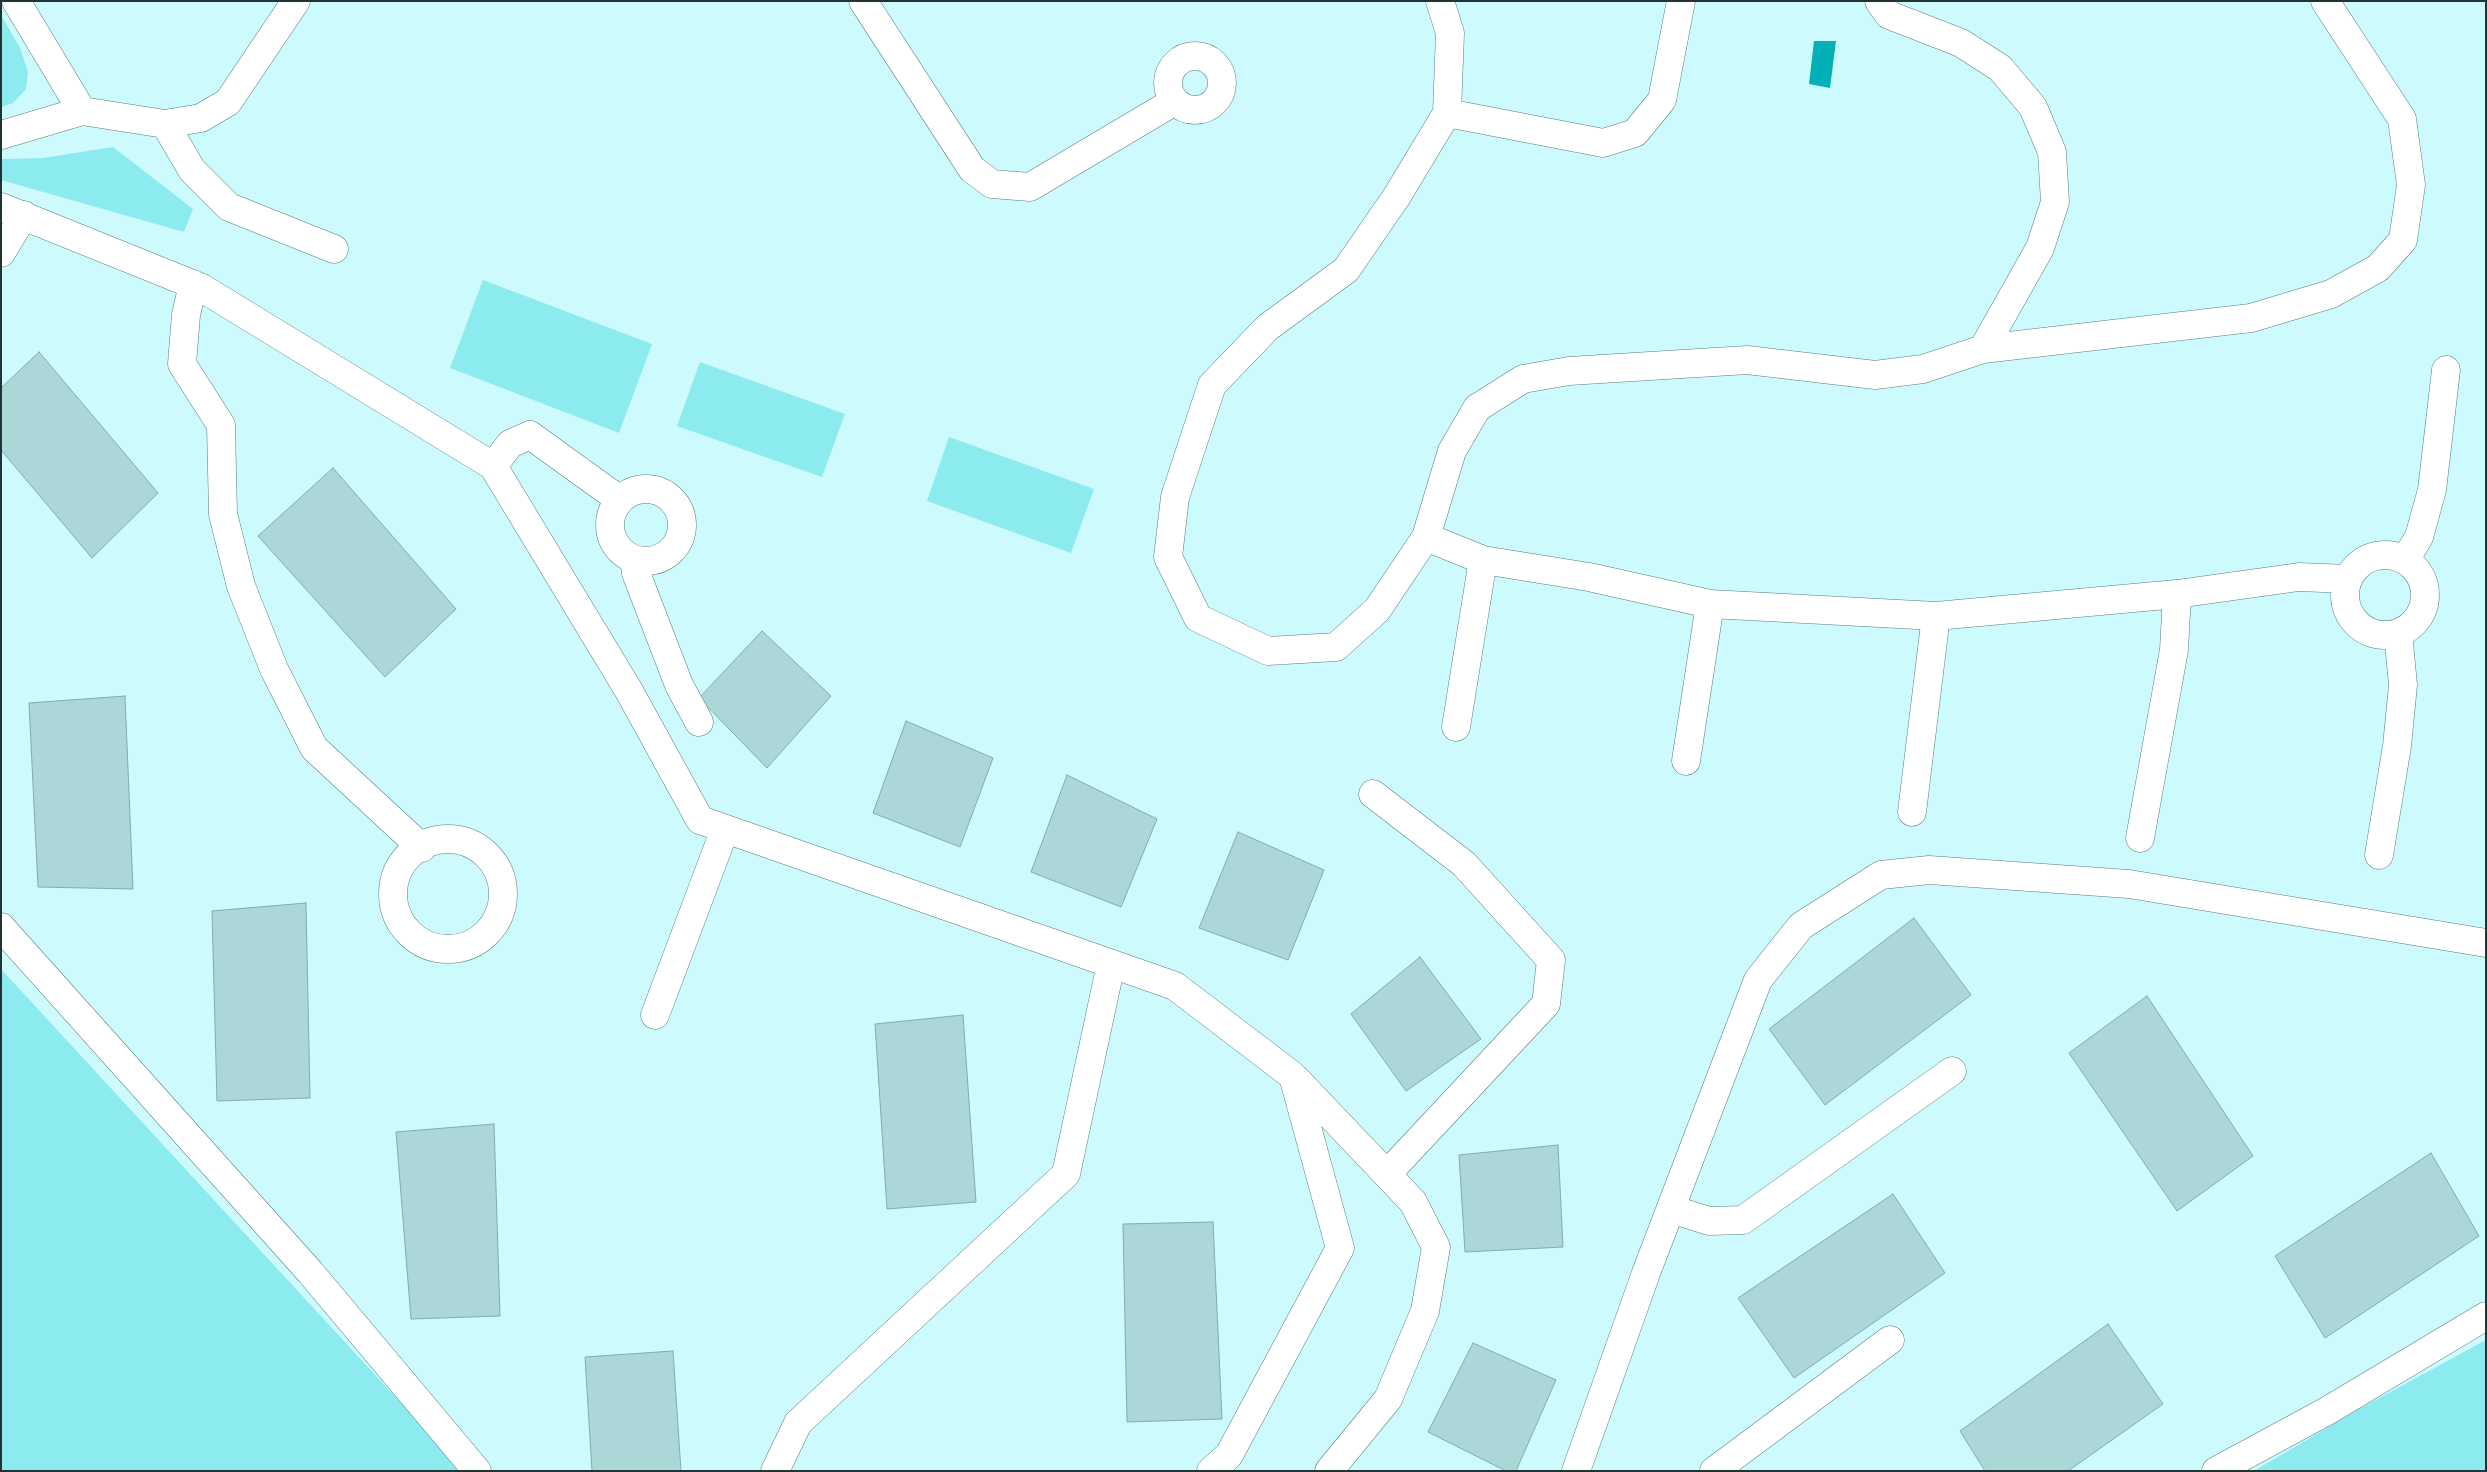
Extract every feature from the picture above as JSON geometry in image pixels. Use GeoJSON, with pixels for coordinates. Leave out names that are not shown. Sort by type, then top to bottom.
{"type":"FeatureCollection","features":[{"type":"Feature","properties":{"kind":"lane"},"geometry":{"type":"LineString","coordinates":[[16,1],[82,111]]}},
{"type":"Feature","properties":{"kind":"lane"},"geometry":{"type":"LineString","coordinates":[[1,135],[82,111],[165,124],[201,118],[228,102],[296,1]]}},
{"type":"Feature","properties":{"kind":"lane"},"geometry":{"type":"LineString","coordinates":[[864,1],[972,169],[992,184],[1030,187],[1175,101]]}},
{"type":"Feature","properties":{"kind":"lane"},"geometry":{"type":"LineString","coordinates":[[1440,1],[1450,33],[1447,113],[1397,196],[1346,270],[1268,327],[1212,385],[1175,497],[1168,557],[1198,618],[1268,651],[1336,647],[1377,610],[1426,537],[1452,451],[1477,408],[1523,379],[1569,371],[1747,360],[1875,375],[1923,369],[1983,349],[2251,318],[2331,294],[2378,268],[2403,240],[2411,185],[2402,119],[2325,1]]}},
{"type":"Feature","properties":{"kind":"lane"},"geometry":{"type":"LineString","coordinates":[[1447,113],[1603,143],[1635,133],[1662,100],[1681,1]]}},
{"type":"Feature","properties":{"kind":"lane"},"geometry":{"type":"LineString","coordinates":[[1880,1],[1889,15],[1961,43],[2000,68],[2033,107],[2052,152],[2055,202],[2040,248],[1983,349]]}},
{"type":"Feature","properties":{"kind":"lane"},"geometry":{"type":"LineString","coordinates":[[165,124],[192,170],[229,207],[334,249]]}},
{"type":"Feature","properties":{"kind":"lane"},"geometry":{"type":"LineString","coordinates":[[1,253],[12,211],[193,284],[493,466],[629,691],[700,820],[1175,986],[1293,1076],[1413,1202],[1436,1247],[1425,1311],[1388,1399],[1329,1471]]}},
{"type":"Feature","properties":{"kind":"lane"},"geometry":{"type":"LineString","coordinates":[[193,284],[186,315],[182,364],[221,425],[222,514],[241,586],[274,669],[314,748],[422,848]]}},
{"type":"Feature","properties":{"kind":"lane"},"geometry":{"type":"LineString","coordinates":[[2405,560],[2419,537],[2432,490],[2446,370]]}},
{"type":"Feature","properties":{"kind":"lane"},"geometry":{"type":"LineString","coordinates":[[493,466],[510,444],[530,435],[620,500]]}},
{"type":"Feature","properties":{"kind":"lane"},"geometry":{"type":"LineString","coordinates":[[653,490],[674,502],[682,524],[680,535],[667,554],[646,561],[634,559],[616,546],[611,534],[610,522],[613,510],[620,500],[629,493],[653,490]]}},
{"type":"Feature","properties":{"kind":"lane"},"geometry":{"type":"LineString","coordinates":[[1426,537],[1483,560],[1589,577],[1710,604],[1936,616],[2178,594],[2299,577],[2348,579]]}},
{"type":"Feature","properties":{"kind":"lane"},"geometry":{"type":"LineString","coordinates":[[2379,555],[2392,555],[2405,560],[2415,568],[2422,579],[2425,592],[2424,605],[2419,617],[2410,627],[2398,633],[2385,635],[2372,633],[2360,626],[2351,617],[2346,604],[2345,591],[2348,579],[2356,567],[2367,558],[2379,555]]}},
{"type":"Feature","properties":{"kind":"lane"},"geometry":{"type":"LineString","coordinates":[[634,559],[636,574],[679,685],[699,722]]}},
{"type":"Feature","properties":{"kind":"lane"},"geometry":{"type":"LineString","coordinates":[[1456,727],[1483,560]]}},
{"type":"Feature","properties":{"kind":"lane"},"geometry":{"type":"LineString","coordinates":[[2140,838],[2174,650],[2178,594]]}},
{"type":"Feature","properties":{"kind":"lane"},"geometry":{"type":"LineString","coordinates":[[1686,761],[1710,604]]}},
{"type":"Feature","properties":{"kind":"lane"},"geometry":{"type":"LineString","coordinates":[[1912,812],[1936,616]]}},
{"type":"Feature","properties":{"kind":"lane"},"geometry":{"type":"LineString","coordinates":[[2379,855],[2396,746],[2403,685],[2398,633]]}},
{"type":"Feature","properties":{"kind":"lane"},"geometry":{"type":"LineString","coordinates":[[1373,794],[1464,864],[1551,960],[1546,1004],[1387,1174]]}},
{"type":"Feature","properties":{"kind":"lane"},"geometry":{"type":"LineString","coordinates":[[655,1015],[724,829]]}},
{"type":"Feature","properties":{"kind":"lane"},"geometry":{"type":"LineString","coordinates":[[456,838],[474,845],[489,856],[499,871],[503,889],[502,908],[495,924],[483,938],[466,946],[449,949],[431,946],[414,938],[402,925],[394,908],[392,890],[397,872],[406,857],[422,848],[437,839],[456,838]]}},
{"type":"Feature","properties":{"kind":"lane"},"geometry":{"type":"LineString","coordinates":[[1576,1471],[1671,1209],[1758,980],[1802,926],[1881,875],[1929,870],[2129,884],[2486,943]]}},
{"type":"Feature","properties":{"kind":"lane"},"geometry":{"type":"LineString","coordinates":[[1,927],[310,1272],[477,1471]]}},
{"type":"Feature","properties":{"kind":"lane"},"geometry":{"type":"LineString","coordinates":[[775,1471],[798,1423],[1066,1174],[1112,964]]}},
{"type":"Feature","properties":{"kind":"lane"},"geometry":{"type":"LineString","coordinates":[[1671,1209],[1709,1221],[1743,1220],[1952,1071]]}},
{"type":"Feature","properties":{"kind":"lane"},"geometry":{"type":"LineString","coordinates":[[1211,1471],[1229,1455],[1340,1248],[1293,1076]]}},
{"type":"Feature","properties":{"kind":"lane"},"geometry":{"type":"LineString","coordinates":[[2216,1471],[2327,1410],[2486,1316]]}},
{"type":"Feature","properties":{"kind":"lane"},"geometry":{"type":"LineString","coordinates":[[1714,1471],[1890,1340]]}},
{"type":"Feature","properties":{"kind":"shaded area"},"geometry":{"type":"Polygon","coordinates":[[[1,15],[20,48],[28,72],[26,89],[13,103],[1,107],[1,15]]]}},
{"type":"Feature","properties":{"kind":"shaded area"},"geometry":{"type":"Polygon","coordinates":[[[1814,41],[1836,41],[1830,88],[1809,84],[1814,41]]]}},
{"type":"Feature","properties":{"kind":"shaded area"},"geometry":{"type":"Polygon","coordinates":[[[113,147],[193,209],[184,232],[1,180],[1,159],[43,158],[113,147]]]}},
{"type":"Feature","properties":{"kind":"shaded area"},"geometry":{"type":"Polygon","coordinates":[[[483,280],[652,344],[619,433],[450,368],[483,280]]]}},
{"type":"Feature","properties":{"kind":"shaded area"},"geometry":{"type":"Polygon","coordinates":[[[700,362],[845,414],[822,477],[677,426],[700,362]]]}},
{"type":"Feature","properties":{"kind":"shaded area"},"geometry":{"type":"Polygon","coordinates":[[[949,437],[1094,489],[1071,553],[927,501],[949,437]]]}},
{"type":"Feature","properties":{"kind":"shaded area"},"geometry":{"type":"Polygon","coordinates":[[[1,969],[425,1429],[458,1471],[1,1471],[1,969]]]}},
{"type":"Feature","properties":{"kind":"shaded area"},"geometry":{"type":"Polygon","coordinates":[[[2486,1340],[2486,1471],[2254,1471],[2359,1409],[2486,1340]]]}},
{"type":"Feature","properties":{"kind":"building"},"geometry":{"type":"Polygon","coordinates":[[[39,352],[158,493],[92,558],[1,450],[1,388],[39,352]]]}},
{"type":"Feature","properties":{"kind":"building"},"geometry":{"type":"Polygon","coordinates":[[[333,468],[456,609],[385,677],[258,536],[333,468]]]}},
{"type":"Feature","properties":{"kind":"building"},"geometry":{"type":"Polygon","coordinates":[[[762,631],[831,696],[767,768],[699,698],[762,631]]]}},
{"type":"Feature","properties":{"kind":"building"},"geometry":{"type":"Polygon","coordinates":[[[125,696],[133,889],[38,887],[29,703],[125,696]]]}},
{"type":"Feature","properties":{"kind":"building"},"geometry":{"type":"Polygon","coordinates":[[[906,721],[993,758],[960,847],[873,813],[906,721]]]}},
{"type":"Feature","properties":{"kind":"building"},"geometry":{"type":"Polygon","coordinates":[[[1067,775],[1157,819],[1121,907],[1031,872],[1067,775]]]}},
{"type":"Feature","properties":{"kind":"building"},"geometry":{"type":"Polygon","coordinates":[[[1238,832],[1324,870],[1288,960],[1199,928],[1238,832]]]}},
{"type":"Feature","properties":{"kind":"building"},"geometry":{"type":"Polygon","coordinates":[[[306,903],[310,1098],[217,1101],[212,911],[306,903]]]}},
{"type":"Feature","properties":{"kind":"building"},"geometry":{"type":"Polygon","coordinates":[[[1914,918],[1971,995],[1825,1105],[1769,1029],[1914,918]]]}},
{"type":"Feature","properties":{"kind":"building"},"geometry":{"type":"Polygon","coordinates":[[[1420,957],[1481,1039],[1406,1091],[1351,1014],[1420,957]]]}},
{"type":"Feature","properties":{"kind":"building"},"geometry":{"type":"Polygon","coordinates":[[[2147,996],[2253,1156],[2177,1211],[2069,1053],[2147,996]]]}},
{"type":"Feature","properties":{"kind":"building"},"geometry":{"type":"Polygon","coordinates":[[[963,1015],[976,1202],[887,1209],[875,1024],[963,1015]]]}},
{"type":"Feature","properties":{"kind":"building"},"geometry":{"type":"Polygon","coordinates":[[[494,1124],[500,1316],[411,1319],[396,1132],[494,1124]]]}},
{"type":"Feature","properties":{"kind":"building"},"geometry":{"type":"Polygon","coordinates":[[[1558,1145],[1563,1247],[1465,1252],[1459,1155],[1558,1145]]]}},
{"type":"Feature","properties":{"kind":"building"},"geometry":{"type":"Polygon","coordinates":[[[2431,1153],[2479,1236],[2325,1338],[2275,1256],[2431,1153]]]}},
{"type":"Feature","properties":{"kind":"building"},"geometry":{"type":"Polygon","coordinates":[[[1893,1194],[1945,1273],[1794,1378],[1738,1298],[1893,1194]]]}},
{"type":"Feature","properties":{"kind":"building"},"geometry":{"type":"Polygon","coordinates":[[[1213,1222],[1222,1419],[1127,1422],[1123,1224],[1213,1222]]]}},
{"type":"Feature","properties":{"kind":"building"},"geometry":{"type":"Polygon","coordinates":[[[2108,1324],[2163,1404],[2068,1471],[1985,1471],[1960,1431],[2108,1324]]]}},
{"type":"Feature","properties":{"kind":"building"},"geometry":{"type":"Polygon","coordinates":[[[1473,1343],[1556,1380],[1516,1471],[1506,1471],[1428,1432],[1473,1343]]]}},
{"type":"Feature","properties":{"kind":"building"},"geometry":{"type":"Polygon","coordinates":[[[673,1351],[681,1471],[592,1471],[585,1357],[673,1351]]]}}]}
